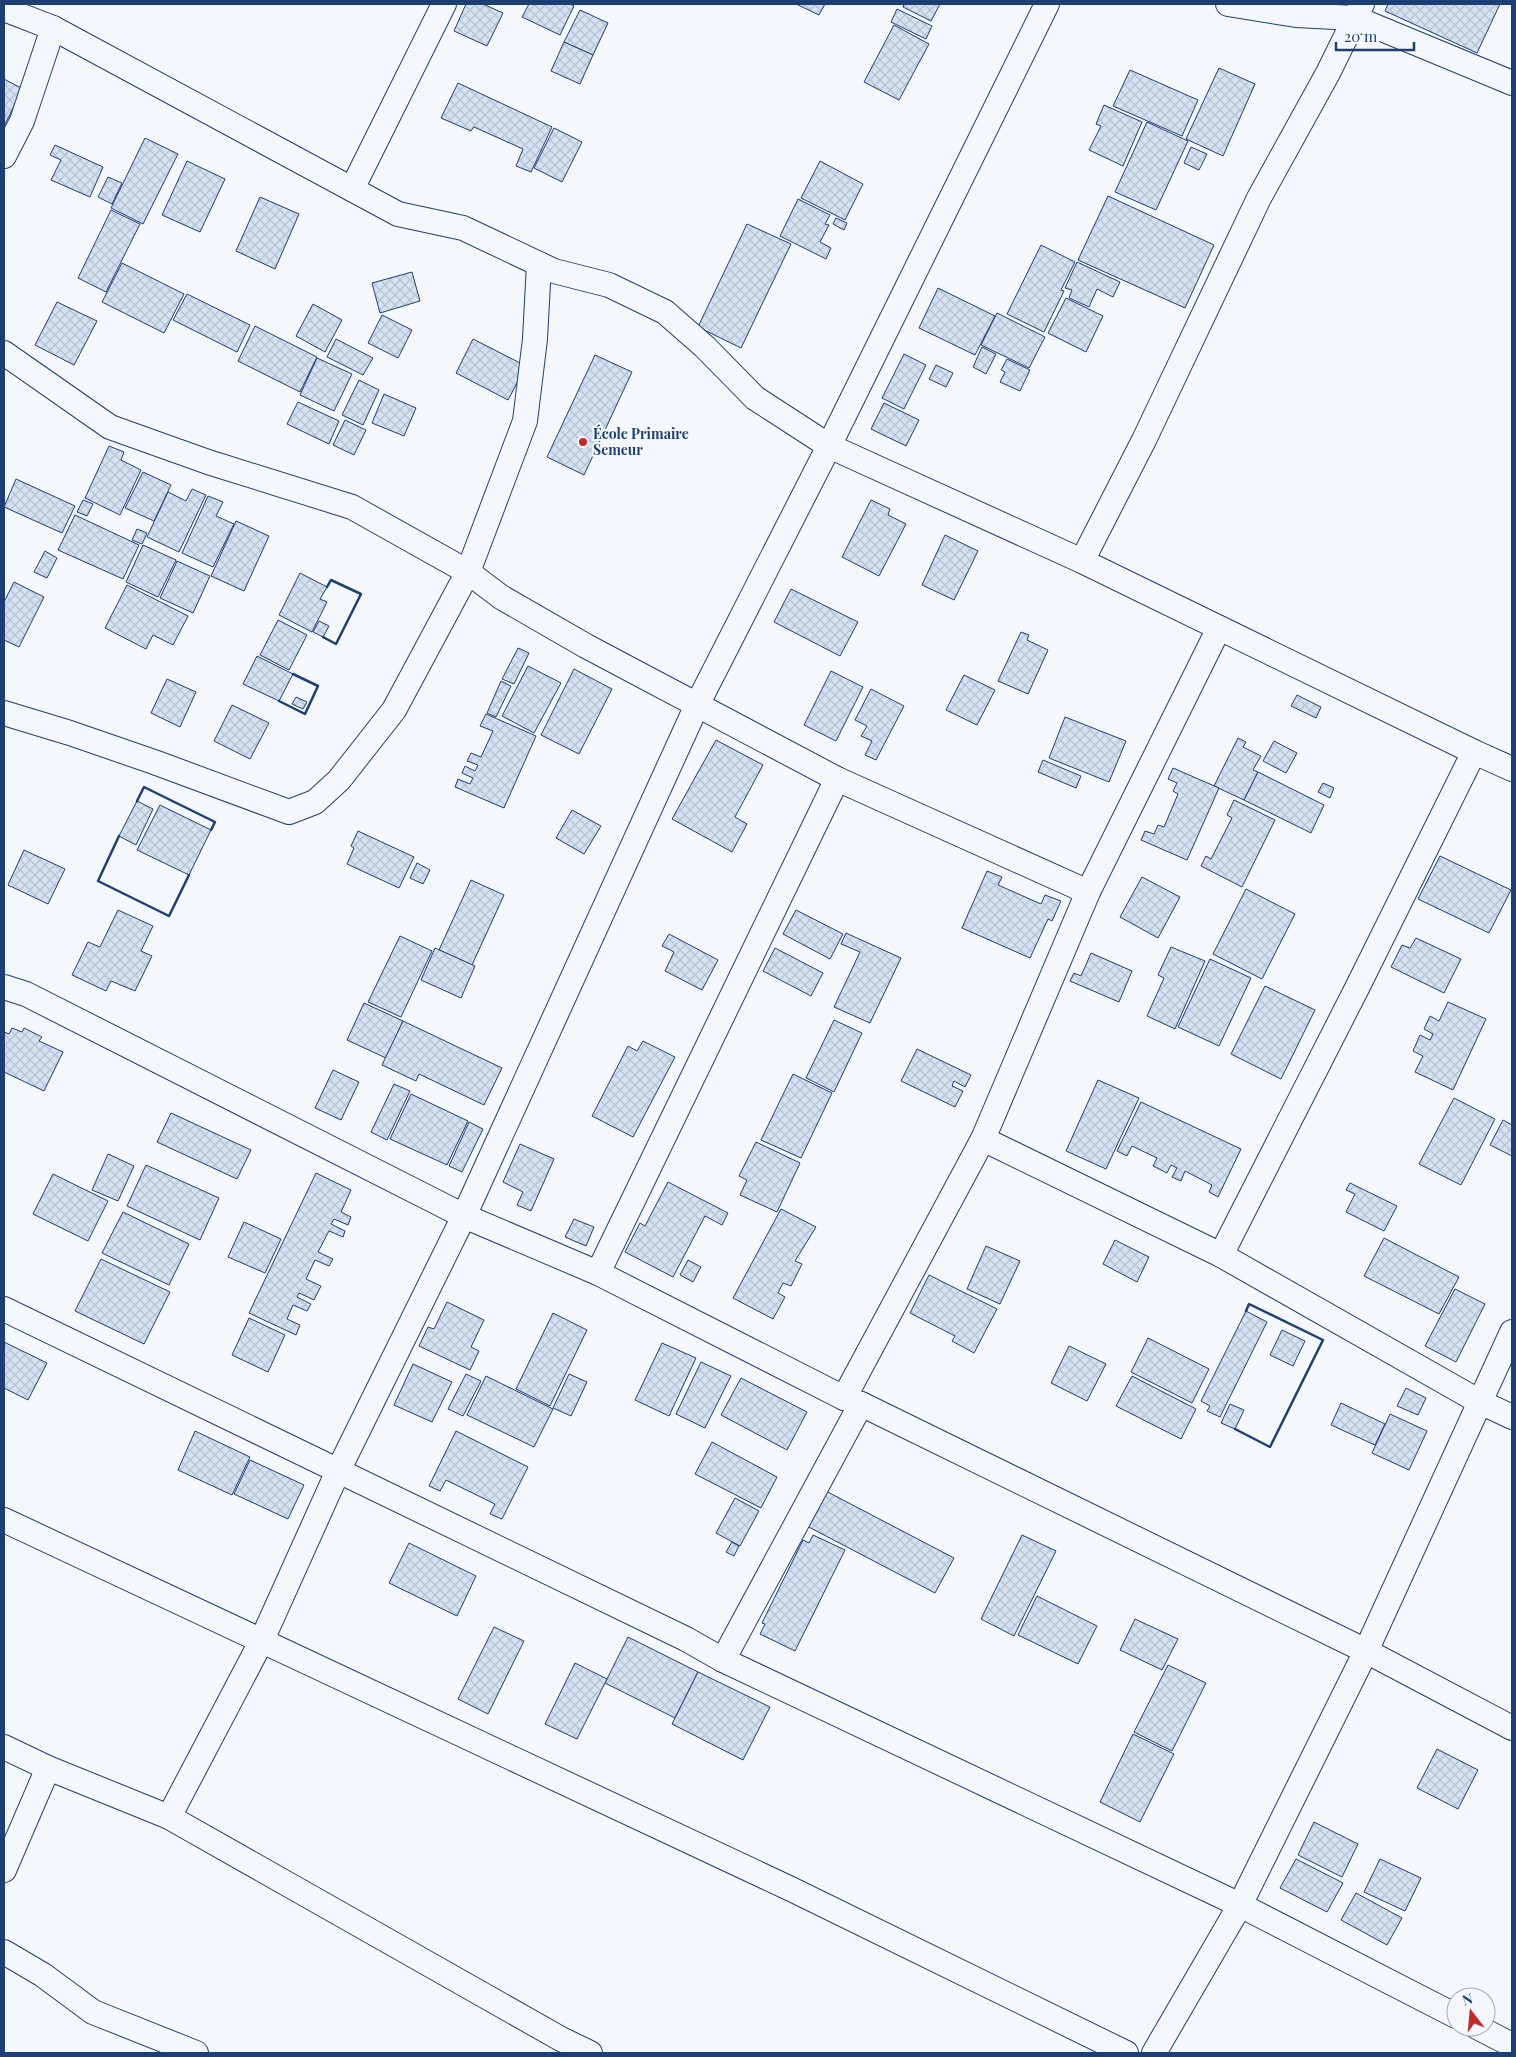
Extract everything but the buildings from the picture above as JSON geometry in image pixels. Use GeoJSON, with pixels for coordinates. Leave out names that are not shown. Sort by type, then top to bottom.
{"type":"FeatureCollection","features":[{"type":"Feature","properties":{"kind":"street"},"geometry":{"type":"LineString","coordinates":[[352,189],[444,4]]}},
{"type":"Feature","properties":{"kind":"street"},"geometry":{"type":"LineString","coordinates":[[169,1817],[262,1640],[338,1471],[464,1216],[697,704],[829,446],[1047,4]]}},
{"type":"Feature","properties":{"kind":"street"},"geometry":{"type":"LineString","coordinates":[[1228,4],[1296,15],[1359,11],[1512,83]]}},
{"type":"Feature","properties":{"kind":"street"},"geometry":{"type":"LineString","coordinates":[[4,9],[53,28],[398,214],[463,228],[554,271],[610,285],[665,312],[705,347],[755,398],[829,446],[1082,561],[1512,769]]}},
{"type":"Feature","properties":{"kind":"street"},"geometry":{"type":"LineString","coordinates":[[1082,561],[1144,440],[1259,198],[1328,73],[1359,11]]}},
{"type":"Feature","properties":{"kind":"street"},"geometry":{"type":"LineString","coordinates":[[4,156],[22,121],[53,28]]}},
{"type":"Feature","properties":{"kind":"street"},"geometry":{"type":"LineString","coordinates":[[4,713],[154,762],[289,812],[315,802],[339,780],[394,710],[468,572],[525,421],[535,339],[539,264]]}},
{"type":"Feature","properties":{"kind":"street"},"geometry":{"type":"LineString","coordinates":[[4,353],[110,427],[208,462],[352,507],[468,572],[501,597],[577,641],[837,779],[1088,892]]}},
{"type":"Feature","properties":{"kind":"street"},"geometry":{"type":"LineString","coordinates":[[723,1660],[983,1139],[1088,892],[1219,628]]}},
{"type":"Feature","properties":{"kind":"street"},"geometry":{"type":"LineString","coordinates":[[1221,1255],[1358,988],[1474,752]]}},
{"type":"Feature","properties":{"kind":"street"},"geometry":{"type":"LineString","coordinates":[[598,1273],[837,779]]}},
{"type":"Feature","properties":{"kind":"street"},"geometry":{"type":"LineString","coordinates":[[4,987],[26,994],[464,1216],[598,1273],[852,1401],[1366,1651],[1512,1728]]}},
{"type":"Feature","properties":{"kind":"street"},"geometry":{"type":"LineString","coordinates":[[983,1139],[1221,1255],[1480,1402],[1512,1417]]}},
{"type":"Feature","properties":{"kind":"street"},"geometry":{"type":"LineString","coordinates":[[4,1309],[686,1639],[723,1660],[1240,1905],[1446,2011]]}},
{"type":"Feature","properties":{"kind":"street"},"geometry":{"type":"LineString","coordinates":[[1154,2053],[1240,1905],[1366,1651],[1512,1332]]}},
{"type":"Feature","properties":{"kind":"street"},"geometry":{"type":"LineString","coordinates":[[4,1520],[791,1889],[1126,2053]]}},
{"type":"Feature","properties":{"kind":"street"},"geometry":{"type":"LineString","coordinates":[[4,1747],[48,1768],[169,1817],[560,2039],[590,2053]]}},
{"type":"Feature","properties":{"kind":"street"},"geometry":{"type":"LineString","coordinates":[[4,1870],[48,1768]]}},
{"type":"Feature","properties":{"kind":"street"},"geometry":{"type":"LineString","coordinates":[[4,1952],[43,1975],[93,2012],[196,2053]]}},
{"type":"Feature","properties":{"kind":"street"},"geometry":{"type":"LineString","coordinates":[[1496,2037],[1512,2045]]}},
{"type":"Feature","properties":{"kind":"wall"},"geometry":{"type":"LineString","coordinates":[[323,637],[336,644],[361,594],[331,580],[327,587]]}},
{"type":"Feature","properties":{"kind":"wall"},"geometry":{"type":"LineString","coordinates":[[279,701],[305,714],[318,686],[293,674]]}},
{"type":"Feature","properties":{"kind":"wall"},"geometry":{"type":"LineString","coordinates":[[137,801],[144,787],[215,822],[211,830]]}},
{"type":"Feature","properties":{"kind":"wall"},"geometry":{"type":"LineString","coordinates":[[119,836],[98,881],[169,916],[189,875]]}},
{"type":"Feature","properties":{"kind":"wall"},"geometry":{"type":"LineString","coordinates":[[1235,1429],[1270,1447],[1323,1340],[1249,1304],[1246,1311]]}},
{"type":"Feature","properties":{"kind":"place","name":"École Primaire Semeur"},"geometry":{"type":"Point","coordinates":[583,442]}}]}
